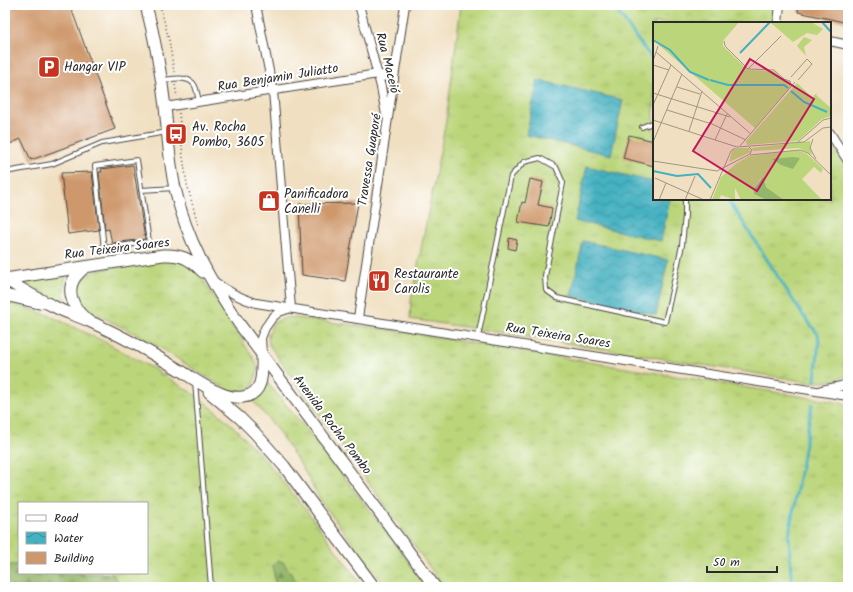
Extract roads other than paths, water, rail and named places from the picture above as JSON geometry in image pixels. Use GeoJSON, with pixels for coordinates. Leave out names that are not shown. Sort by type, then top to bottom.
{"type":"FeatureCollection","features":[{"type":"Feature","properties":{"kind":"main road"},"geometry":{"type":"LineString","coordinates":[[146,5],[156,45],[165,107],[170,161],[175,188],[190,238],[209,277]]}},
{"type":"Feature","properties":{"kind":"main road","name":"Rua Teixeira Soares"},"geometry":{"type":"LineString","coordinates":[[5,279],[170,255],[185,258],[192,262],[209,277]]}},
{"type":"Feature","properties":{"kind":"main road"},"geometry":{"type":"LineString","coordinates":[[85,267],[74,279],[71,292],[72,300],[76,308],[88,321]]}},
{"type":"Feature","properties":{"kind":"main road","name":"Avenida Rocha Pombo"},"geometry":{"type":"LineString","coordinates":[[209,277],[236,319],[435,587]]}},
{"type":"Feature","properties":{"kind":"main road"},"geometry":{"type":"LineString","coordinates":[[5,279],[55,307],[88,321],[132,343],[183,372],[240,418],[284,466],[374,587]]}},
{"type":"Feature","properties":{"kind":"main road"},"geometry":{"type":"LineString","coordinates":[[5,296],[55,307]]}},
{"type":"Feature","properties":{"kind":"main road"},"geometry":{"type":"LineString","coordinates":[[198,383],[220,394],[233,397],[244,397],[251,394],[259,386],[262,379],[262,354]]}},
{"type":"Feature","properties":{"kind":"street"},"geometry":{"type":"LineString","coordinates":[[256,5],[273,90],[291,308],[279,312],[272,318],[265,328],[261,338],[262,354]]}},
{"type":"Feature","properties":{"kind":"street","name":"Rua Maceió"},"geometry":{"type":"LineString","coordinates":[[359,5],[381,87],[387,128]]}},
{"type":"Feature","properties":{"kind":"street","name":"Travessa Guaporé"},"geometry":{"type":"LineString","coordinates":[[358,318],[405,5]]}},
{"type":"Feature","properties":{"kind":"street"},"geometry":{"type":"LineString","coordinates":[[778,22],[780,5]]}},
{"type":"Feature","properties":{"kind":"street"},"geometry":{"type":"LineString","coordinates":[[831,41],[848,45]]}},
{"type":"Feature","properties":{"kind":"street","name":"Rua Benjamin Juliatto"},"geometry":{"type":"LineString","coordinates":[[165,107],[378,74],[393,83]]}},
{"type":"Feature","properties":{"kind":"street"},"geometry":{"type":"LineString","coordinates":[[381,87],[388,89],[393,83]]}},
{"type":"Feature","properties":{"kind":"street"},"geometry":{"type":"LineString","coordinates":[[831,136],[848,161]]}},
{"type":"Feature","properties":{"kind":"street","name":"Rua Teixeira Soares"},"geometry":{"type":"LineString","coordinates":[[209,277],[225,290],[236,296],[256,302],[848,396]]}},
{"type":"Feature","properties":{"kind":"street","name":"Rua Teixeira Soares"},"geometry":{"type":"LineString","coordinates":[[819,391],[848,383]]}},
{"type":"Feature","properties":{"kind":"lane"},"geometry":{"type":"LineString","coordinates":[[161,80],[187,79],[193,82],[196,87],[199,102]]}},
{"type":"Feature","properties":{"kind":"lane"},"geometry":{"type":"LineString","coordinates":[[642,127],[653,122]]}},
{"type":"Feature","properties":{"kind":"lane"},"geometry":{"type":"LineString","coordinates":[[5,172],[52,164],[102,143],[167,132]]}},
{"type":"Feature","properties":{"kind":"lane"},"geometry":{"type":"LineString","coordinates":[[478,337],[511,176],[524,162],[540,158],[556,167],[563,183],[545,276],[546,290],[556,298],[564,300],[665,322],[682,245],[685,200]]}},
{"type":"Feature","properties":{"kind":"lane"},"geometry":{"type":"LineString","coordinates":[[137,160],[141,190],[150,242],[104,248],[95,166],[137,160]]}},
{"type":"Feature","properties":{"kind":"lane"},"geometry":{"type":"LineString","coordinates":[[141,190],[175,188]]}},
{"type":"Feature","properties":{"kind":"lane"},"geometry":{"type":"LineString","coordinates":[[198,383],[211,587]]}},
{"type":"Feature","properties":{"kind":"water"},"geometry":{"type":"Polygon","coordinates":[[[538,80],[623,100],[611,155],[526,135],[538,80]]]}},
{"type":"Feature","properties":{"kind":"water"},"geometry":{"type":"Polygon","coordinates":[[[587,166],[653,182],[653,200],[670,200],[661,241],[575,221],[587,166]]]}},
{"type":"Feature","properties":{"kind":"water"},"geometry":{"type":"Polygon","coordinates":[[[583,241],[668,260],[656,315],[571,296],[583,241]]]}},
{"type":"Feature","properties":{"kind":"waterway"},"geometry":{"type":"LineString","coordinates":[[613,5],[653,60]]}},
{"type":"Feature","properties":{"kind":"waterway"},"geometry":{"type":"LineString","coordinates":[[729,200],[802,314],[818,334],[819,342],[815,380]]}},
{"type":"Feature","properties":{"kind":"waterway"},"geometry":{"type":"LineString","coordinates":[[793,587],[789,535],[812,404]]}},
{"type":"Feature","properties":{"kind":"place","name":"Hangar VIP"},"geometry":{"type":"Point","coordinates":[49,67]}},
{"type":"Feature","properties":{"kind":"place","name":"Av. Rocha Pombo, 3605"},"geometry":{"type":"Point","coordinates":[176,134]}},
{"type":"Feature","properties":{"kind":"place","name":"Panificadora Canelli"},"geometry":{"type":"Point","coordinates":[269,201]}},
{"type":"Feature","properties":{"kind":"place","name":"Restaurante Carolis"},"geometry":{"type":"Point","coordinates":[379,281]}}]}
